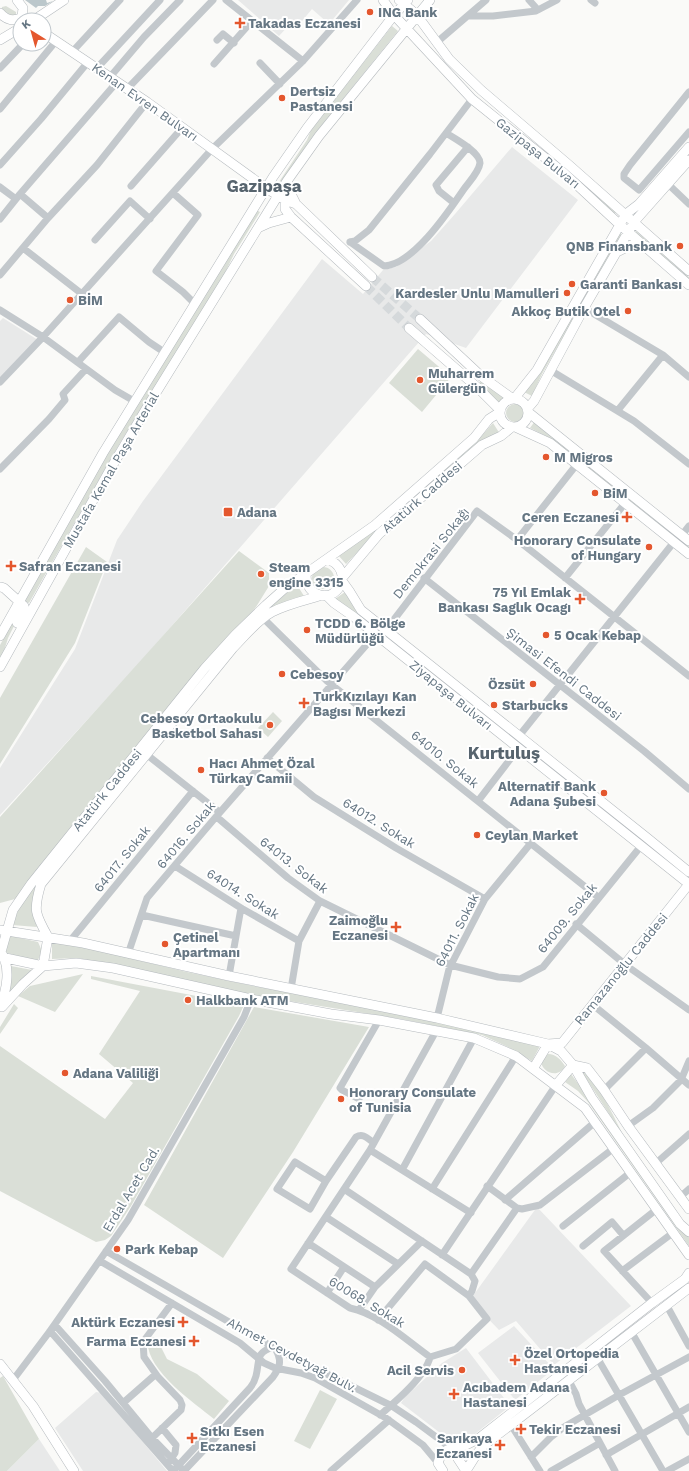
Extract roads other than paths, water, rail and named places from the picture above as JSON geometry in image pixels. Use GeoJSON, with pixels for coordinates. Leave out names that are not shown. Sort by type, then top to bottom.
{"type":"FeatureCollection","features":[{"type":"Feature","properties":{"kind":"main road"},"geometry":{"type":"LineString","coordinates":[[17,0],[23,8],[23,12]]}},
{"type":"Feature","properties":{"kind":"main road"},"geometry":{"type":"LineString","coordinates":[[46,12],[64,0]]}},
{"type":"Feature","properties":{"kind":"main road","name":"Gazipaşa Bulvarı"},"geometry":{"type":"LineString","coordinates":[[383,0],[394,16],[472,99],[564,173],[619,224],[689,284]]}},
{"type":"Feature","properties":{"kind":"main road"},"geometry":{"type":"LineString","coordinates":[[406,28],[430,0]]}},
{"type":"Feature","properties":{"kind":"main road"},"geometry":{"type":"LineString","coordinates":[[394,16],[404,1]]}},
{"type":"Feature","properties":{"kind":"main road","name":"Gazipaşa Bulvarı"},"geometry":{"type":"LineString","coordinates":[[404,1],[417,15],[449,59],[512,118],[626,214],[689,271]]}},
{"type":"Feature","properties":{"kind":"main road"},"geometry":{"type":"LineString","coordinates":[[0,13],[6,19],[12,20]]}},
{"type":"Feature","properties":{"kind":"main road","name":"Mustafa Kemal Paşa Arterial"},"geometry":{"type":"LineString","coordinates":[[0,636],[12,614],[20,605],[26,590],[103,453],[266,188],[307,128],[394,16]]}},
{"type":"Feature","properties":{"kind":"main road","name":"Mustafa Kemal Paşa Arterial"},"geometry":{"type":"LineString","coordinates":[[0,667],[146,409],[258,228],[282,198],[287,181],[319,136],[406,28]]}},
{"type":"Feature","properties":{"kind":"main road"},"geometry":{"type":"LineString","coordinates":[[0,40],[12,33]]}},
{"type":"Feature","properties":{"kind":"main road","name":"Kenan Evren Bulvarı"},"geometry":{"type":"LineString","coordinates":[[52,39],[98,68],[266,188],[282,198],[296,204]]}},
{"type":"Feature","properties":{"kind":"main road"},"geometry":{"type":"LineString","coordinates":[[500,411],[506,401],[514,399],[536,370],[568,317],[626,214],[639,204],[689,147]]}},
{"type":"Feature","properties":{"kind":"main road"},"geometry":{"type":"LineString","coordinates":[[513,427],[523,424],[528,416],[528,410],[628,231],[634,222],[689,160]]}},
{"type":"Feature","properties":{"kind":"main road"},"geometry":{"type":"LineString","coordinates":[[287,181],[296,204],[372,277]]}},
{"type":"Feature","properties":{"kind":"main road"},"geometry":{"type":"LineString","coordinates":[[282,198],[285,209],[291,217],[366,286]]}},
{"type":"Feature","properties":{"kind":"main road"},"geometry":{"type":"LineString","coordinates":[[258,228],[291,217]]}},
{"type":"Feature","properties":{"kind":"main road"},"geometry":{"type":"LineString","coordinates":[[616,253],[631,245],[646,246]]}},
{"type":"Feature","properties":{"kind":"main road"},"geometry":{"type":"LineString","coordinates":[[420,319],[481,376],[514,399],[524,402],[528,410],[685,538]]}},
{"type":"Feature","properties":{"kind":"main road"},"geometry":{"type":"LineString","coordinates":[[409,328],[478,388],[500,411],[502,421],[550,442],[689,554]]}},
{"type":"Feature","properties":{"kind":"main road","name":"Atatürk Caddesi"},"geometry":{"type":"LineString","coordinates":[[327,559],[375,525],[474,438],[489,419],[500,411]]}},
{"type":"Feature","properties":{"kind":"main road","name":"Atatürk Caddesi"},"geometry":{"type":"LineString","coordinates":[[342,580],[379,534],[482,445],[501,436],[513,427]]}},
{"type":"Feature","properties":{"kind":"main road"},"geometry":{"type":"LineString","coordinates":[[327,559],[337,564],[341,570],[342,580],[338,589],[331,594],[325,595],[312,591],[306,581],[306,574],[327,559]]}},
{"type":"Feature","properties":{"kind":"main road","name":"Atatürk Caddesi"},"geometry":{"type":"LineString","coordinates":[[0,1006],[4,997],[7,978],[1,952],[4,930],[13,910],[31,884],[205,668],[235,635],[266,605],[306,574]]}},
{"type":"Feature","properties":{"kind":"main road","name":"Ziyapaşa Bulvarı"},"geometry":{"type":"LineString","coordinates":[[342,580],[360,610],[689,872]]}},
{"type":"Feature","properties":{"kind":"main road"},"geometry":{"type":"LineString","coordinates":[[0,587],[4,588],[20,605],[27,607],[32,603],[39,590],[43,589]]}},
{"type":"Feature","properties":{"kind":"main road"},"geometry":{"type":"LineString","coordinates":[[10,595],[18,594],[26,590]]}},
{"type":"Feature","properties":{"kind":"main road"},"geometry":{"type":"LineString","coordinates":[[10,595],[12,614]]}},
{"type":"Feature","properties":{"kind":"main road","name":"Atatürk Caddesi"},"geometry":{"type":"LineString","coordinates":[[48,937],[36,914],[35,902],[41,884],[146,754],[233,648],[264,618],[272,612],[291,604],[325,595]]}},
{"type":"Feature","properties":{"kind":"main road","name":"Ziyapaşa Bulvarı"},"geometry":{"type":"LineString","coordinates":[[325,595],[689,884]]}},
{"type":"Feature","properties":{"kind":"main road"},"geometry":{"type":"LineString","coordinates":[[8,652],[8,641],[22,615],[20,605]]}},
{"type":"Feature","properties":{"kind":"main road","name":"Ramazanoğlu Caddesi"},"geometry":{"type":"LineString","coordinates":[[628,966],[689,884]]}},
{"type":"Feature","properties":{"kind":"main road","name":"Ramazanoğlu Caddesi"},"geometry":{"type":"LineString","coordinates":[[573,1065],[567,1046],[595,1007],[689,893]]}},
{"type":"Feature","properties":{"kind":"main road"},"geometry":{"type":"LineString","coordinates":[[4,930],[83,943],[291,989],[437,1018],[548,1044],[561,1051],[573,1065],[592,1098],[645,1175],[680,1224],[689,1232]]}},
{"type":"Feature","properties":{"kind":"main road"},"geometry":{"type":"LineString","coordinates":[[0,1009],[23,984],[44,966],[48,937]]}},
{"type":"Feature","properties":{"kind":"main road"},"geometry":{"type":"LineString","coordinates":[[3,957],[44,966],[76,962],[113,968],[251,999],[474,1038],[516,1056],[585,1108],[674,1232],[689,1256]]}},
{"type":"Feature","properties":{"kind":"main road","name":"Ramazanoğlu Caddesi"},"geometry":{"type":"LineString","coordinates":[[548,1044],[562,1043],[595,1007]]}},
{"type":"Feature","properties":{"kind":"main road"},"geometry":{"type":"LineString","coordinates":[[533,1069],[548,1044]]}},
{"type":"Feature","properties":{"kind":"main road"},"geometry":{"type":"LineString","coordinates":[[556,1085],[573,1065]]}},
{"type":"Feature","properties":{"kind":"main road"},"geometry":{"type":"LineString","coordinates":[[573,1065],[587,1068],[689,1209]]}},
{"type":"Feature","properties":{"kind":"main road"},"geometry":{"type":"LineString","coordinates":[[604,1090],[622,1128],[689,1216]]}},
{"type":"Feature","properties":{"kind":"main road"},"geometry":{"type":"LineString","coordinates":[[441,1467],[441,1455],[451,1448],[465,1445],[478,1439],[652,1303],[686,1279],[689,1273]]}},
{"type":"Feature","properties":{"kind":"main road"},"geometry":{"type":"LineString","coordinates":[[466,1471],[483,1446],[689,1288]]}},
{"type":"Feature","properties":{"kind":"main road"},"geometry":{"type":"LineString","coordinates":[[0,1364],[33,1406],[74,1471]]}},
{"type":"Feature","properties":{"kind":"main road","name":"Ahmet Cevdetyağ Bulv."},"geometry":{"type":"LineString","coordinates":[[451,1448],[466,1471]]}},
{"type":"Feature","properties":{"kind":"street"},"geometry":{"type":"LineString","coordinates":[[72,52],[120,0]]}},
{"type":"Feature","properties":{"kind":"street"},"geometry":{"type":"LineString","coordinates":[[98,68],[160,0]]}},
{"type":"Feature","properties":{"kind":"street"},"geometry":{"type":"LineString","coordinates":[[0,219],[113,79],[144,37],[180,0]]}},
{"type":"Feature","properties":{"kind":"street"},"geometry":{"type":"LineString","coordinates":[[127,89],[213,0]]}},
{"type":"Feature","properties":{"kind":"street"},"geometry":{"type":"LineString","coordinates":[[226,0],[303,61]]}},
{"type":"Feature","properties":{"kind":"street"},"geometry":{"type":"LineString","coordinates":[[0,382],[43,337],[212,149],[303,61],[357,0]]}},
{"type":"Feature","properties":{"kind":"street"},"geometry":{"type":"LineString","coordinates":[[436,42],[486,0]]}},
{"type":"Feature","properties":{"kind":"street"},"geometry":{"type":"LineString","coordinates":[[529,0],[538,10]]}},
{"type":"Feature","properties":{"kind":"street"},"geometry":{"type":"LineString","coordinates":[[468,16],[493,16],[538,10],[557,0]]}},
{"type":"Feature","properties":{"kind":"street"},"geometry":{"type":"LineString","coordinates":[[214,64],[252,22]]}},
{"type":"Feature","properties":{"kind":"street"},"geometry":{"type":"LineString","coordinates":[[217,40],[223,34],[234,43]]}},
{"type":"Feature","properties":{"kind":"street"},"geometry":{"type":"LineString","coordinates":[[0,109],[56,42]]}},
{"type":"Feature","properties":{"kind":"street"},"geometry":{"type":"LineString","coordinates":[[0,68],[15,52]]}},
{"type":"Feature","properties":{"kind":"street"},"geometry":{"type":"LineString","coordinates":[[0,165],[41,119],[88,62]]}},
{"type":"Feature","properties":{"kind":"street"},"geometry":{"type":"LineString","coordinates":[[260,63],[280,84]]}},
{"type":"Feature","properties":{"kind":"street"},"geometry":{"type":"LineString","coordinates":[[689,92],[630,165],[624,174],[624,178],[639,190],[689,132]]}},
{"type":"Feature","properties":{"kind":"street"},"geometry":{"type":"LineString","coordinates":[[446,133],[468,147],[479,160],[480,163],[476,173],[439,226],[418,247],[399,262],[389,266],[384,266],[350,242],[355,242],[368,230],[472,99]]}},
{"type":"Feature","properties":{"kind":"street"},"geometry":{"type":"LineString","coordinates":[[0,275],[48,218],[97,165],[146,102]]}},
{"type":"Feature","properties":{"kind":"street"},"geometry":{"type":"LineString","coordinates":[[131,186],[182,128]]}},
{"type":"Feature","properties":{"kind":"street"},"geometry":{"type":"LineString","coordinates":[[454,203],[439,191],[436,185],[468,147]]}},
{"type":"Feature","properties":{"kind":"street"},"geometry":{"type":"LineString","coordinates":[[668,184],[689,204]]}},
{"type":"Feature","properties":{"kind":"street"},"geometry":{"type":"LineString","coordinates":[[1,189],[18,196],[48,218]]}},
{"type":"Feature","properties":{"kind":"street"},"geometry":{"type":"LineString","coordinates":[[173,193],[198,215],[156,271],[183,292],[194,303]]}},
{"type":"Feature","properties":{"kind":"street"},"geometry":{"type":"LineString","coordinates":[[95,240],[130,201],[150,219]]}},
{"type":"Feature","properties":{"kind":"street"},"geometry":{"type":"LineString","coordinates":[[23,248],[82,294]]}},
{"type":"Feature","properties":{"kind":"street"},"geometry":{"type":"LineString","coordinates":[[584,308],[663,355],[689,377]]}},
{"type":"Feature","properties":{"kind":"street"},"geometry":{"type":"LineString","coordinates":[[1,312],[43,337],[86,369],[134,401]]}},
{"type":"Feature","properties":{"kind":"street"},"geometry":{"type":"LineString","coordinates":[[78,362],[119,317],[149,342],[164,352]]}},
{"type":"Feature","properties":{"kind":"street"},"geometry":{"type":"LineString","coordinates":[[618,410],[663,355]]}},
{"type":"Feature","properties":{"kind":"street"},"geometry":{"type":"LineString","coordinates":[[0,469],[49,419],[65,400],[63,394],[86,369]]}},
{"type":"Feature","properties":{"kind":"street"},"geometry":{"type":"LineString","coordinates":[[550,370],[618,410],[689,464]]}},
{"type":"Feature","properties":{"kind":"street"},"geometry":{"type":"LineString","coordinates":[[517,540],[577,464]]}},
{"type":"Feature","properties":{"kind":"street"},"geometry":{"type":"LineString","coordinates":[[565,578],[626,502]]}},
{"type":"Feature","properties":{"kind":"street","name":"Demokrasi Sokağı"},"geometry":{"type":"LineString","coordinates":[[386,630],[476,511],[517,540],[689,676]]}},
{"type":"Feature","properties":{"kind":"street"},"geometry":{"type":"LineString","coordinates":[[685,538],[689,526]]}},
{"type":"Feature","properties":{"kind":"street"},"geometry":{"type":"LineString","coordinates":[[519,736],[674,542]]}},
{"type":"Feature","properties":{"kind":"street","name":"Şimasi Efendi Caddesi"},"geometry":{"type":"LineString","coordinates":[[424,578],[689,789]]}},
{"type":"Feature","properties":{"kind":"street","name":"64010. Sokak"},"geometry":{"type":"LineString","coordinates":[[264,618],[332,684],[598,897]]}},
{"type":"Feature","properties":{"kind":"street","name":"64016. Sokak"},"geometry":{"type":"LineString","coordinates":[[128,954],[148,898],[267,758],[376,634]]}},
{"type":"Feature","properties":{"kind":"street"},"geometry":{"type":"LineString","coordinates":[[478,801],[518,748]]}},
{"type":"Feature","properties":{"kind":"street","name":"64013. Sokak"},"geometry":{"type":"LineString","coordinates":[[146,754],[218,811],[218,818],[288,878],[320,901],[450,965]]}},
{"type":"Feature","properties":{"kind":"street","name":"64012. Sokak"},"geometry":{"type":"LineString","coordinates":[[267,758],[314,797],[396,848],[485,899]]}},
{"type":"Feature","properties":{"kind":"street","name":"64017. Sokak"},"geometry":{"type":"LineString","coordinates":[[70,941],[193,791]]}},
{"type":"Feature","properties":{"kind":"street","name":"64011. Sokak"},"geometry":{"type":"LineString","coordinates":[[437,1018],[450,965],[485,899],[531,843]]}},
{"type":"Feature","properties":{"kind":"street","name":"64009. Sokak"},"geometry":{"type":"LineString","coordinates":[[450,965],[498,977],[520,979],[543,967],[576,924],[641,846]]}},
{"type":"Feature","properties":{"kind":"street","name":"64014. Sokak"},"geometry":{"type":"LineString","coordinates":[[175,866],[241,908],[299,941]]}},
{"type":"Feature","properties":{"kind":"street"},"geometry":{"type":"LineString","coordinates":[[291,989],[299,941],[320,901]]}},
{"type":"Feature","properties":{"kind":"street"},"geometry":{"type":"LineString","coordinates":[[230,976],[241,908]]}},
{"type":"Feature","properties":{"kind":"street"},"geometry":{"type":"LineString","coordinates":[[142,915],[236,936]]}},
{"type":"Feature","properties":{"kind":"street"},"geometry":{"type":"LineString","coordinates":[[576,924],[628,966],[689,1010]]}},
{"type":"Feature","properties":{"kind":"street","name":"Erdal Acet Cad."},"geometry":{"type":"LineString","coordinates":[[13,1380],[55,1325],[128,1220],[244,1017],[251,999]]}},
{"type":"Feature","properties":{"kind":"street"},"geometry":{"type":"LineString","coordinates":[[595,1007],[646,1048],[689,1086]]}},
{"type":"Feature","properties":{"kind":"street"},"geometry":{"type":"LineString","coordinates":[[358,1099],[340,1088],[378,1020]]}},
{"type":"Feature","properties":{"kind":"street"},"geometry":{"type":"LineString","coordinates":[[375,1287],[308,1243],[370,1150],[436,1031]]}},
{"type":"Feature","properties":{"kind":"street"},"geometry":{"type":"LineString","coordinates":[[402,1170],[474,1038]]}},
{"type":"Feature","properties":{"kind":"street"},"geometry":{"type":"LineString","coordinates":[[604,1090],[646,1048]]}},
{"type":"Feature","properties":{"kind":"street"},"geometry":{"type":"LineString","coordinates":[[432,1189],[516,1056]]}},
{"type":"Feature","properties":{"kind":"street"},"geometry":{"type":"LineString","coordinates":[[628,1126],[653,1108],[681,1080],[689,1061]]}},
{"type":"Feature","properties":{"kind":"street"},"geometry":{"type":"LineString","coordinates":[[442,1255],[556,1085]]}},
{"type":"Feature","properties":{"kind":"street"},"geometry":{"type":"LineString","coordinates":[[506,1200],[596,1122]]}},
{"type":"Feature","properties":{"kind":"street"},"geometry":{"type":"LineString","coordinates":[[655,1164],[689,1134]]}},
{"type":"Feature","properties":{"kind":"street"},"geometry":{"type":"LineString","coordinates":[[326,1180],[295,1162],[277,1189],[310,1209],[326,1180],[356,1137],[360,1135],[364,1136],[374,1142]]}},
{"type":"Feature","properties":{"kind":"street"},"geometry":{"type":"LineString","coordinates":[[487,1186],[517,1208],[522,1209],[540,1206],[614,1148]]}},
{"type":"Feature","properties":{"kind":"street"},"geometry":{"type":"LineString","coordinates":[[370,1150],[471,1213]]}},
{"type":"Feature","properties":{"kind":"street"},"geometry":{"type":"LineString","coordinates":[[563,1226],[631,1172]]}},
{"type":"Feature","properties":{"kind":"street"},"geometry":{"type":"LineString","coordinates":[[344,1189],[472,1274],[475,1281],[472,1291],[468,1296]]}},
{"type":"Feature","properties":{"kind":"street"},"geometry":{"type":"LineString","coordinates":[[680,1196],[689,1189]]}},
{"type":"Feature","properties":{"kind":"street"},"geometry":{"type":"LineString","coordinates":[[472,1274],[517,1208]]}},
{"type":"Feature","properties":{"kind":"street"},"geometry":{"type":"LineString","coordinates":[[652,1303],[604,1251],[657,1209]]}},
{"type":"Feature","properties":{"kind":"street"},"geometry":{"type":"LineString","coordinates":[[326,1217],[398,1264]]}},
{"type":"Feature","properties":{"kind":"street"},"geometry":{"type":"LineString","coordinates":[[583,1246],[612,1222],[624,1235]]}},
{"type":"Feature","properties":{"kind":"street"},"geometry":{"type":"LineString","coordinates":[[622,1271],[674,1232]]}},
{"type":"Feature","properties":{"kind":"street"},"geometry":{"type":"LineString","coordinates":[[359,1310],[375,1287],[422,1241]]}},
{"type":"Feature","properties":{"kind":"street","name":"60068. Sokak"},"geometry":{"type":"LineString","coordinates":[[308,1243],[291,1270],[350,1308],[359,1310],[378,1320],[430,1357]]}},
{"type":"Feature","properties":{"kind":"street","name":"Ahmet Cevdetyağ Bulv."},"geometry":{"type":"LineString","coordinates":[[106,1251],[275,1348],[391,1406],[416,1422],[451,1448]]}},
{"type":"Feature","properties":{"kind":"street","name":"Ahmet Cevdetyağ Bulv."},"geometry":{"type":"LineString","coordinates":[[100,1261],[240,1343],[264,1363],[278,1369],[301,1373],[315,1378],[389,1420],[423,1445],[441,1467]]}},
{"type":"Feature","properties":{"kind":"street"},"geometry":{"type":"LineString","coordinates":[[378,1320],[425,1264],[468,1296],[487,1319],[456,1349],[430,1357],[428,1364],[408,1390],[380,1415]]}},
{"type":"Feature","properties":{"kind":"street"},"geometry":{"type":"LineString","coordinates":[[327,1293],[344,1267]]}},
{"type":"Feature","properties":{"kind":"street"},"geometry":{"type":"LineString","coordinates":[[152,1438],[181,1410],[182,1405],[180,1400],[156,1374],[144,1357],[143,1342],[172,1303]]}},
{"type":"Feature","properties":{"kind":"street"},"geometry":{"type":"LineString","coordinates":[[667,1306],[689,1346]]}},
{"type":"Feature","properties":{"kind":"street"},"geometry":{"type":"LineString","coordinates":[[55,1325],[152,1438],[172,1458],[175,1469]]}},
{"type":"Feature","properties":{"kind":"street"},"geometry":{"type":"LineString","coordinates":[[50,1331],[167,1465],[175,1469],[184,1471],[273,1377],[281,1363],[280,1356],[275,1348],[266,1350],[261,1354],[258,1359],[256,1378],[250,1388],[175,1469]]}},
{"type":"Feature","properties":{"kind":"street"},"geometry":{"type":"LineString","coordinates":[[632,1333],[689,1432]]}},
{"type":"Feature","properties":{"kind":"street"},"geometry":{"type":"LineString","coordinates":[[531,1457],[551,1436],[564,1427],[689,1357]]}},
{"type":"Feature","properties":{"kind":"street"},"geometry":{"type":"LineString","coordinates":[[598,1359],[663,1471]]}},
{"type":"Feature","properties":{"kind":"street"},"geometry":{"type":"LineString","coordinates":[[123,1403],[156,1374]]}},
{"type":"Feature","properties":{"kind":"street"},"geometry":{"type":"LineString","coordinates":[[569,1380],[585,1416],[615,1471]]}},
{"type":"Feature","properties":{"kind":"street"},"geometry":{"type":"LineString","coordinates":[[606,1455],[689,1408]]}},
{"type":"Feature","properties":{"kind":"street"},"geometry":{"type":"LineString","coordinates":[[330,1471],[389,1420]]}},
{"type":"Feature","properties":{"kind":"street"},"geometry":{"type":"LineString","coordinates":[[511,1425],[540,1471]]}},
{"type":"Feature","properties":{"kind":"street"},"geometry":{"type":"LineString","coordinates":[[162,1428],[176,1445],[175,1453],[167,1465]]}},
{"type":"Feature","properties":{"kind":"street"},"geometry":{"type":"LineString","coordinates":[[551,1471],[600,1443]]}},
{"type":"Feature","properties":{"kind":"street"},"geometry":{"type":"LineString","coordinates":[[668,1471],[689,1459]]}},
{"type":"Feature","properties":{"kind":"tunnel"},"geometry":{"type":"LineString","coordinates":[[372,277],[420,319]]}},
{"type":"Feature","properties":{"kind":"tunnel"},"geometry":{"type":"LineString","coordinates":[[366,286],[409,328]]}},
{"type":"Feature","properties":{"kind":"place","name":"ING Bank"},"geometry":{"type":"Point","coordinates":[370,12]}},
{"type":"Feature","properties":{"kind":"place","name":"Takadas Eczanesi"},"geometry":{"type":"Point","coordinates":[240,23]}},
{"type":"Feature","properties":{"kind":"place","name":"Dertsiz Pastanesi"},"geometry":{"type":"Point","coordinates":[282,98]}},
{"type":"Feature","properties":{"kind":"place","name":"QNB Finansbank"},"geometry":{"type":"Point","coordinates":[680,246]}},
{"type":"Feature","properties":{"kind":"place","name":"Garanti Bankası"},"geometry":{"type":"Point","coordinates":[572,284]}},
{"type":"Feature","properties":{"kind":"place","name":"Kardesler Unlu Mamulleri"},"geometry":{"type":"Point","coordinates":[567,293]}},
{"type":"Feature","properties":{"kind":"place","name":"BİM"},"geometry":{"type":"Point","coordinates":[70,300]}},
{"type":"Feature","properties":{"kind":"place","name":"Akkoç Butik Otel"},"geometry":{"type":"Point","coordinates":[628,311]}},
{"type":"Feature","properties":{"kind":"place","name":"Muharrem Gülergün"},"geometry":{"type":"Point","coordinates":[420,380]}},
{"type":"Feature","properties":{"kind":"place","name":"M Migros"},"geometry":{"type":"Point","coordinates":[546,457]}},
{"type":"Feature","properties":{"kind":"place","name":"BiM"},"geometry":{"type":"Point","coordinates":[595,493]}},
{"type":"Feature","properties":{"kind":"place","name":"Adana"},"geometry":{"type":"Point","coordinates":[228,512]}},
{"type":"Feature","properties":{"kind":"place","name":"Ceren Eczanesi"},"geometry":{"type":"Point","coordinates":[627,517]}},
{"type":"Feature","properties":{"kind":"place","name":"Honorary Consulate of Hungary"},"geometry":{"type":"Point","coordinates":[649,547]}},
{"type":"Feature","properties":{"kind":"place","name":"Safran Eczanesi"},"geometry":{"type":"Point","coordinates":[11,566]}},
{"type":"Feature","properties":{"kind":"place","name":"Steam engine 3315"},"geometry":{"type":"Point","coordinates":[261,574]}},
{"type":"Feature","properties":{"kind":"place","name":"75 Yıl Emlak Bankası Saglık Ocagı"},"geometry":{"type":"Point","coordinates":[580,599]}},
{"type":"Feature","properties":{"kind":"place","name":"TCDD 6. Bölge Müdürlüğü"},"geometry":{"type":"Point","coordinates":[307,630]}},
{"type":"Feature","properties":{"kind":"place","name":"5 Ocak Kebap"},"geometry":{"type":"Point","coordinates":[546,635]}},
{"type":"Feature","properties":{"kind":"place","name":"Cebesoy"},"geometry":{"type":"Point","coordinates":[282,674]}},
{"type":"Feature","properties":{"kind":"place","name":"Özsüt"},"geometry":{"type":"Point","coordinates":[533,684]}},
{"type":"Feature","properties":{"kind":"place","name":"TurkKızılayı Kan Bagısı Merkezi"},"geometry":{"type":"Point","coordinates":[304,703]}},
{"type":"Feature","properties":{"kind":"place","name":"Starbucks"},"geometry":{"type":"Point","coordinates":[494,705]}},
{"type":"Feature","properties":{"kind":"place","name":"Cebesoy Ortaokulu Basketbol Sahası"},"geometry":{"type":"Point","coordinates":[270,725]}},
{"type":"Feature","properties":{"kind":"place","name":"Hacı Ahmet Özal Türkay Camii"},"geometry":{"type":"Point","coordinates":[201,770]}},
{"type":"Feature","properties":{"kind":"place","name":"Alternatif Bank Adana Şubesi"},"geometry":{"type":"Point","coordinates":[604,793]}},
{"type":"Feature","properties":{"kind":"place","name":"Ceylan Market"},"geometry":{"type":"Point","coordinates":[477,835]}},
{"type":"Feature","properties":{"kind":"place","name":"Zaimoğlu Eczanesi"},"geometry":{"type":"Point","coordinates":[396,927]}},
{"type":"Feature","properties":{"kind":"place","name":"Çetinel Apartmanı"},"geometry":{"type":"Point","coordinates":[165,944]}},
{"type":"Feature","properties":{"kind":"place","name":"Halkbank ATM"},"geometry":{"type":"Point","coordinates":[188,1000]}},
{"type":"Feature","properties":{"kind":"place","name":"Adana Valiliği"},"geometry":{"type":"Point","coordinates":[65,1073]}},
{"type":"Feature","properties":{"kind":"place","name":"Honorary Consulate of Tunisia"},"geometry":{"type":"Point","coordinates":[341,1099]}},
{"type":"Feature","properties":{"kind":"place","name":"Park Kebap"},"geometry":{"type":"Point","coordinates":[117,1249]}},
{"type":"Feature","properties":{"kind":"place","name":"Aktürk Eczanesi"},"geometry":{"type":"Point","coordinates":[183,1322]}},
{"type":"Feature","properties":{"kind":"place","name":"Farma Eczanesi"},"geometry":{"type":"Point","coordinates":[194,1341]}},
{"type":"Feature","properties":{"kind":"place","name":"Özel Ortopedia Hastanesi"},"geometry":{"type":"Point","coordinates":[515,1360]}},
{"type":"Feature","properties":{"kind":"place","name":"Acil Servis"},"geometry":{"type":"Point","coordinates":[462,1370]}},
{"type":"Feature","properties":{"kind":"place","name":"Acıbadem Adana Hastanesi"},"geometry":{"type":"Point","coordinates":[454,1394]}},
{"type":"Feature","properties":{"kind":"place","name":"Tekir Eczanesi"},"geometry":{"type":"Point","coordinates":[521,1429]}},
{"type":"Feature","properties":{"kind":"place","name":"Sıtkı Esen Eczanesi"},"geometry":{"type":"Point","coordinates":[192,1438]}},
{"type":"Feature","properties":{"kind":"place","name":"Sarıkaya Eczanesi"},"geometry":{"type":"Point","coordinates":[500,1445]}},
{"type":"Feature","properties":{"kind":"district","name":"Gazipaşa"},"geometry":{"type":"Point","coordinates":[264,186]}},
{"type":"Feature","properties":{"kind":"district","name":"Kurtuluş"},"geometry":{"type":"Point","coordinates":[504,753]}}]}
